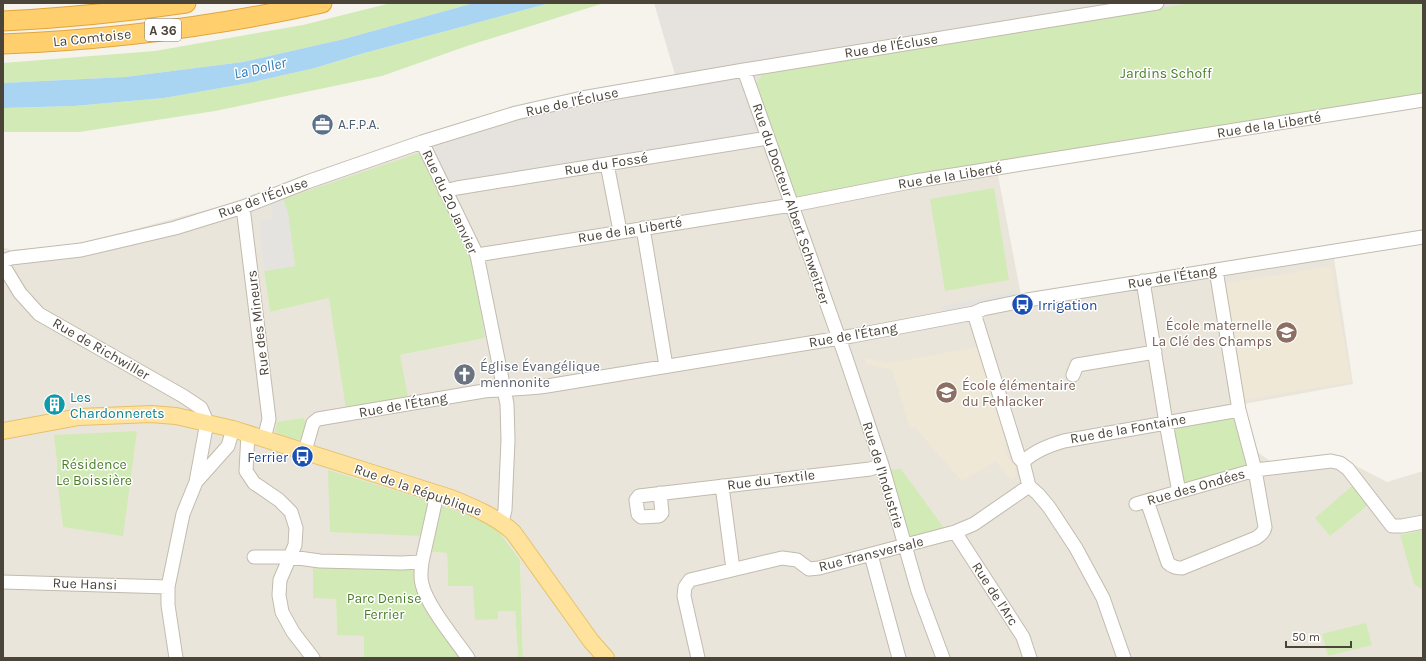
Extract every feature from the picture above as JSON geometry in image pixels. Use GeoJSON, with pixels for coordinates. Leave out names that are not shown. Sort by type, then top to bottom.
{"type":"FeatureCollection","features":[{"type":"Feature","properties":{"kind":"highway","name":"La Comtoise"},"geometry":{"type":"LineString","coordinates":[[3,21],[54,19],[140,10],[186,3]]}},
{"type":"Feature","properties":{"kind":"highway","name":"La Comtoise"},"geometry":{"type":"LineString","coordinates":[[3,44],[41,43],[212,24],[322,3]]}},
{"type":"Feature","properties":{"kind":"main road","name":"Rue de la République"},"geometry":{"type":"LineString","coordinates":[[3,431],[56,421],[102,416],[151,414],[176,416],[207,422],[304,451],[477,508],[502,522],[513,532],[591,641],[606,658]]}},
{"type":"Feature","properties":{"kind":"street","name":"Rue de l'Écluse"},"geometry":{"type":"LineString","coordinates":[[3,261],[11,258],[88,248],[174,228],[243,207],[307,182],[422,142],[516,113],[574,100],[744,70],[1157,3]]}},
{"type":"Feature","properties":{"kind":"street","name":"Rue du Docteur Albert Schweitzer"},"geometry":{"type":"LineString","coordinates":[[744,70],[838,338]]}},
{"type":"Feature","properties":{"kind":"street","name":"Rue de la Liberté"},"geometry":{"type":"LineString","coordinates":[[477,255],[620,231],[792,205],[915,181],[1423,100]]}},
{"type":"Feature","properties":{"kind":"street","name":"Rue du Fossé"},"geometry":{"type":"LineString","coordinates":[[445,191],[768,138]]}},
{"type":"Feature","properties":{"kind":"street","name":"Rue du 20 Janvier"},"geometry":{"type":"LineString","coordinates":[[422,142],[477,255],[507,404],[508,440],[505,510],[502,522]]}},
{"type":"Feature","properties":{"kind":"street"},"geometry":{"type":"LineString","coordinates":[[607,164],[620,231]]}},
{"type":"Feature","properties":{"kind":"street","name":"Rue des Mineurs"},"geometry":{"type":"LineString","coordinates":[[243,207],[269,420],[251,435]]}},
{"type":"Feature","properties":{"kind":"street"},"geometry":{"type":"LineString","coordinates":[[643,228],[666,366]]}},
{"type":"Feature","properties":{"kind":"street","name":"Rue de l'Étang"},"geometry":{"type":"LineString","coordinates":[[304,451],[313,423],[318,419],[472,393],[504,389],[520,390],[547,386],[838,338],[974,313],[983,309],[1022,301],[1423,237]]}},
{"type":"Feature","properties":{"kind":"street","name":"Rue de Richwiller"},"geometry":{"type":"LineString","coordinates":[[3,265],[20,293],[39,314],[183,396],[201,408],[207,422]]}},
{"type":"Feature","properties":{"kind":"street"},"geometry":{"type":"LineString","coordinates":[[1216,270],[1239,410],[1255,470]]}},
{"type":"Feature","properties":{"kind":"street"},"geometry":{"type":"LineString","coordinates":[[1143,281],[1166,423],[1179,492]]}},
{"type":"Feature","properties":{"kind":"street"},"geometry":{"type":"LineString","coordinates":[[974,313],[1019,458],[1023,462],[1029,486],[1038,494],[1048,507],[1076,548],[1103,598],[1124,658]]}},
{"type":"Feature","properties":{"kind":"street","name":"Rue de l'Industrie"},"geometry":{"type":"LineString","coordinates":[[838,338],[882,466],[918,590],[943,658]]}},
{"type":"Feature","properties":{"kind":"street"},"geometry":{"type":"LineString","coordinates":[[1073,374],[1077,365],[1155,352]]}},
{"type":"Feature","properties":{"kind":"street","name":"Rue de la Fontaine"},"geometry":{"type":"LineString","coordinates":[[1023,462],[1048,447],[1064,441],[1239,410]]}},
{"type":"Feature","properties":{"kind":"street"},"geometry":{"type":"LineString","coordinates":[[176,658],[168,605],[168,587],[184,514],[196,482],[207,422]]}},
{"type":"Feature","properties":{"kind":"street"},"geometry":{"type":"LineString","coordinates":[[196,482],[228,446],[251,435]]}},
{"type":"Feature","properties":{"kind":"street"},"geometry":{"type":"LineString","coordinates":[[251,435],[246,471],[254,483],[279,500],[291,512],[296,528],[295,545],[280,580],[279,595],[282,612],[293,632],[312,658]]}},
{"type":"Feature","properties":{"kind":"street","name":"Rue des Ondées"},"geometry":{"type":"LineString","coordinates":[[1255,470],[1265,527],[1261,535],[1182,568],[1172,566],[1168,563],[1142,502],[1255,470],[1331,460],[1348,469],[1392,526],[1402,526],[1423,522]]}},
{"type":"Feature","properties":{"kind":"street","name":"Rue du Textile"},"geometry":{"type":"LineString","coordinates":[[660,494],[870,469],[882,466]]}},
{"type":"Feature","properties":{"kind":"street"},"geometry":{"type":"LineString","coordinates":[[722,486],[733,569]]}},
{"type":"Feature","properties":{"kind":"street","name":"Rue Transversale"},"geometry":{"type":"LineString","coordinates":[[698,658],[684,596],[685,587],[690,580],[782,558],[797,560],[809,569],[819,568],[905,546],[955,532],[974,524],[1029,486]]}},
{"type":"Feature","properties":{"kind":"street"},"geometry":{"type":"LineString","coordinates":[[437,494],[422,562],[422,584],[428,600],[468,658]]}},
{"type":"Feature","properties":{"kind":"street","name":"Rue de l'Arc"},"geometry":{"type":"LineString","coordinates":[[955,532],[1023,637],[1030,658]]}},
{"type":"Feature","properties":{"kind":"street"},"geometry":{"type":"LineString","coordinates":[[871,554],[899,658]]}},
{"type":"Feature","properties":{"kind":"street"},"geometry":{"type":"LineString","coordinates":[[254,557],[291,557],[320,561],[401,563],[422,562]]}},
{"type":"Feature","properties":{"kind":"street","name":"Rue Hansi"},"geometry":{"type":"LineString","coordinates":[[3,582],[168,587]]}},
{"type":"Feature","properties":{"kind":"shaded area"},"geometry":{"type":"Polygon","coordinates":[[[654,3],[1190,3],[762,74],[756,83],[773,132],[454,185],[447,183],[423,136],[676,78],[654,3]]]}},
{"type":"Feature","properties":{"kind":"shaded area"},"geometry":{"type":"Polygon","coordinates":[[[773,132],[797,198],[996,165],[1021,295],[1332,245],[1353,384],[1244,404],[1255,450],[1274,464],[1337,456],[1387,482],[1423,471],[1423,658],[523,658],[520,560],[497,529],[432,552],[447,553],[448,586],[473,585],[498,619],[498,611],[515,610],[518,658],[462,658],[409,566],[370,570],[313,566],[336,599],[337,634],[364,636],[364,658],[3,658],[3,247],[11,250],[80,244],[239,201],[423,136],[454,185],[773,132]],[[264,271],[270,312],[329,298],[400,355],[485,338],[264,271]]]}},
{"type":"Feature","properties":{"kind":"shaded area"},"geometry":{"type":"Polygon","coordinates":[[[283,199],[288,213],[295,266],[264,271],[259,221],[273,218],[271,204],[283,199]]]}},
{"type":"Feature","properties":{"kind":"shaded area","name":"École maternelle La Clé des Champs"},"geometry":{"type":"Polygon","coordinates":[[[1331,266],[1351,382],[1243,400],[1223,284],[1331,266]]]}},
{"type":"Feature","properties":{"kind":"shaded area"},"geometry":{"type":"Polygon","coordinates":[[[1016,291],[1018,299],[943,314],[942,306],[1016,291]]]}},
{"type":"Feature","properties":{"kind":"shaded area","name":"École élémentaire du Fehlacker"},"geometry":{"type":"Polygon","coordinates":[[[979,347],[1006,433],[1005,453],[1015,467],[1016,477],[1012,480],[996,461],[962,481],[915,427],[910,428],[892,370],[866,364],[865,358],[888,363],[979,347]]]}},
{"type":"Feature","properties":{"kind":"green space"},"geometry":{"type":"Polygon","coordinates":[[[391,3],[474,3],[344,39],[243,62],[125,77],[3,83],[3,63],[155,51],[303,25],[391,3]]]}},
{"type":"Feature","properties":{"kind":"green space"},"geometry":{"type":"Polygon","coordinates":[[[550,3],[604,3],[467,46],[382,76],[215,111],[79,132],[3,132],[3,108],[74,106],[164,98],[249,83],[315,68],[361,54],[550,3]]]}},
{"type":"Feature","properties":{"kind":"green space","name":"Jardins Schoff"},"geometry":{"type":"Polygon","coordinates":[[[1190,3],[1423,3],[1423,97],[797,198],[756,83],[762,74],[1190,3]]]}},
{"type":"Feature","properties":{"kind":"green space"},"geometry":{"type":"Polygon","coordinates":[[[419,153],[472,262],[485,338],[400,355],[408,397],[346,409],[329,298],[270,312],[264,271],[295,266],[288,213],[283,199],[419,153]]]}},
{"type":"Feature","properties":{"kind":"green space"},"geometry":{"type":"Polygon","coordinates":[[[994,188],[1009,280],[945,291],[930,199],[994,188]]]}},
{"type":"Feature","properties":{"kind":"green space"},"geometry":{"type":"Polygon","coordinates":[[[1233,417],[1248,466],[1183,484],[1172,432],[1176,427],[1233,417]]]}},
{"type":"Feature","properties":{"kind":"green space"},"geometry":{"type":"Polygon","coordinates":[[[303,418],[306,421],[302,439],[292,439],[275,432],[277,422],[303,418]]]}},
{"type":"Feature","properties":{"kind":"green space","name":"Résidence Le Boissière"},"geometry":{"type":"Polygon","coordinates":[[[137,431],[123,536],[63,527],[54,435],[137,431]]]}},
{"type":"Feature","properties":{"kind":"green space"},"geometry":{"type":"Polygon","coordinates":[[[901,469],[944,528],[909,538],[887,470],[901,469]]]}},
{"type":"Feature","properties":{"kind":"green space"},"geometry":{"type":"Polygon","coordinates":[[[328,470],[429,501],[423,536],[330,532],[328,470]]]}},
{"type":"Feature","properties":{"kind":"green space"},"geometry":{"type":"Polygon","coordinates":[[[1352,486],[1368,505],[1330,536],[1315,518],[1352,486]]]}},
{"type":"Feature","properties":{"kind":"green space"},"geometry":{"type":"Polygon","coordinates":[[[440,505],[486,522],[497,529],[520,560],[523,658],[518,658],[515,611],[498,611],[498,619],[475,620],[473,586],[448,586],[447,553],[432,552],[440,505]]]}},
{"type":"Feature","properties":{"kind":"green space"},"geometry":{"type":"Polygon","coordinates":[[[1423,530],[1423,590],[1414,584],[1400,535],[1423,530]]]}},
{"type":"Feature","properties":{"kind":"green space","name":"Parc Denise Ferrier"},"geometry":{"type":"Polygon","coordinates":[[[313,566],[370,570],[409,566],[416,572],[462,658],[364,658],[364,636],[337,635],[336,599],[313,598],[313,566]]]}},
{"type":"Feature","properties":{"kind":"green space"},"geometry":{"type":"Polygon","coordinates":[[[1366,623],[1372,645],[1328,656],[1322,634],[1366,623]]]}},
{"type":"Feature","properties":{"kind":"water","name":"La Doller"},"geometry":{"type":"Polygon","coordinates":[[[474,3],[550,3],[361,54],[315,68],[249,83],[164,98],[74,106],[3,108],[3,83],[125,77],[243,62],[344,39],[474,3]]]}},
{"type":"Feature","properties":{"kind":"place","name":"A.F.P.A."},"geometry":{"type":"Point","coordinates":[323,124]}},
{"type":"Feature","properties":{"kind":"place","name":"Irrigation"},"geometry":{"type":"Point","coordinates":[1023,305]}},
{"type":"Feature","properties":{"kind":"place","name":"École maternelle La Clé des Champs"},"geometry":{"type":"Point","coordinates":[1287,333]}},
{"type":"Feature","properties":{"kind":"place","name":"Église Évangélique mennonite"},"geometry":{"type":"Point","coordinates":[465,374]}},
{"type":"Feature","properties":{"kind":"place","name":"École élémentaire du Fehlacker"},"geometry":{"type":"Point","coordinates":[946,393]}},
{"type":"Feature","properties":{"kind":"place","name":"Les Chardonnerets"},"geometry":{"type":"Point","coordinates":[55,405]}},
{"type":"Feature","properties":{"kind":"place","name":"Ferrier"},"geometry":{"type":"Point","coordinates":[303,457]}}]}
